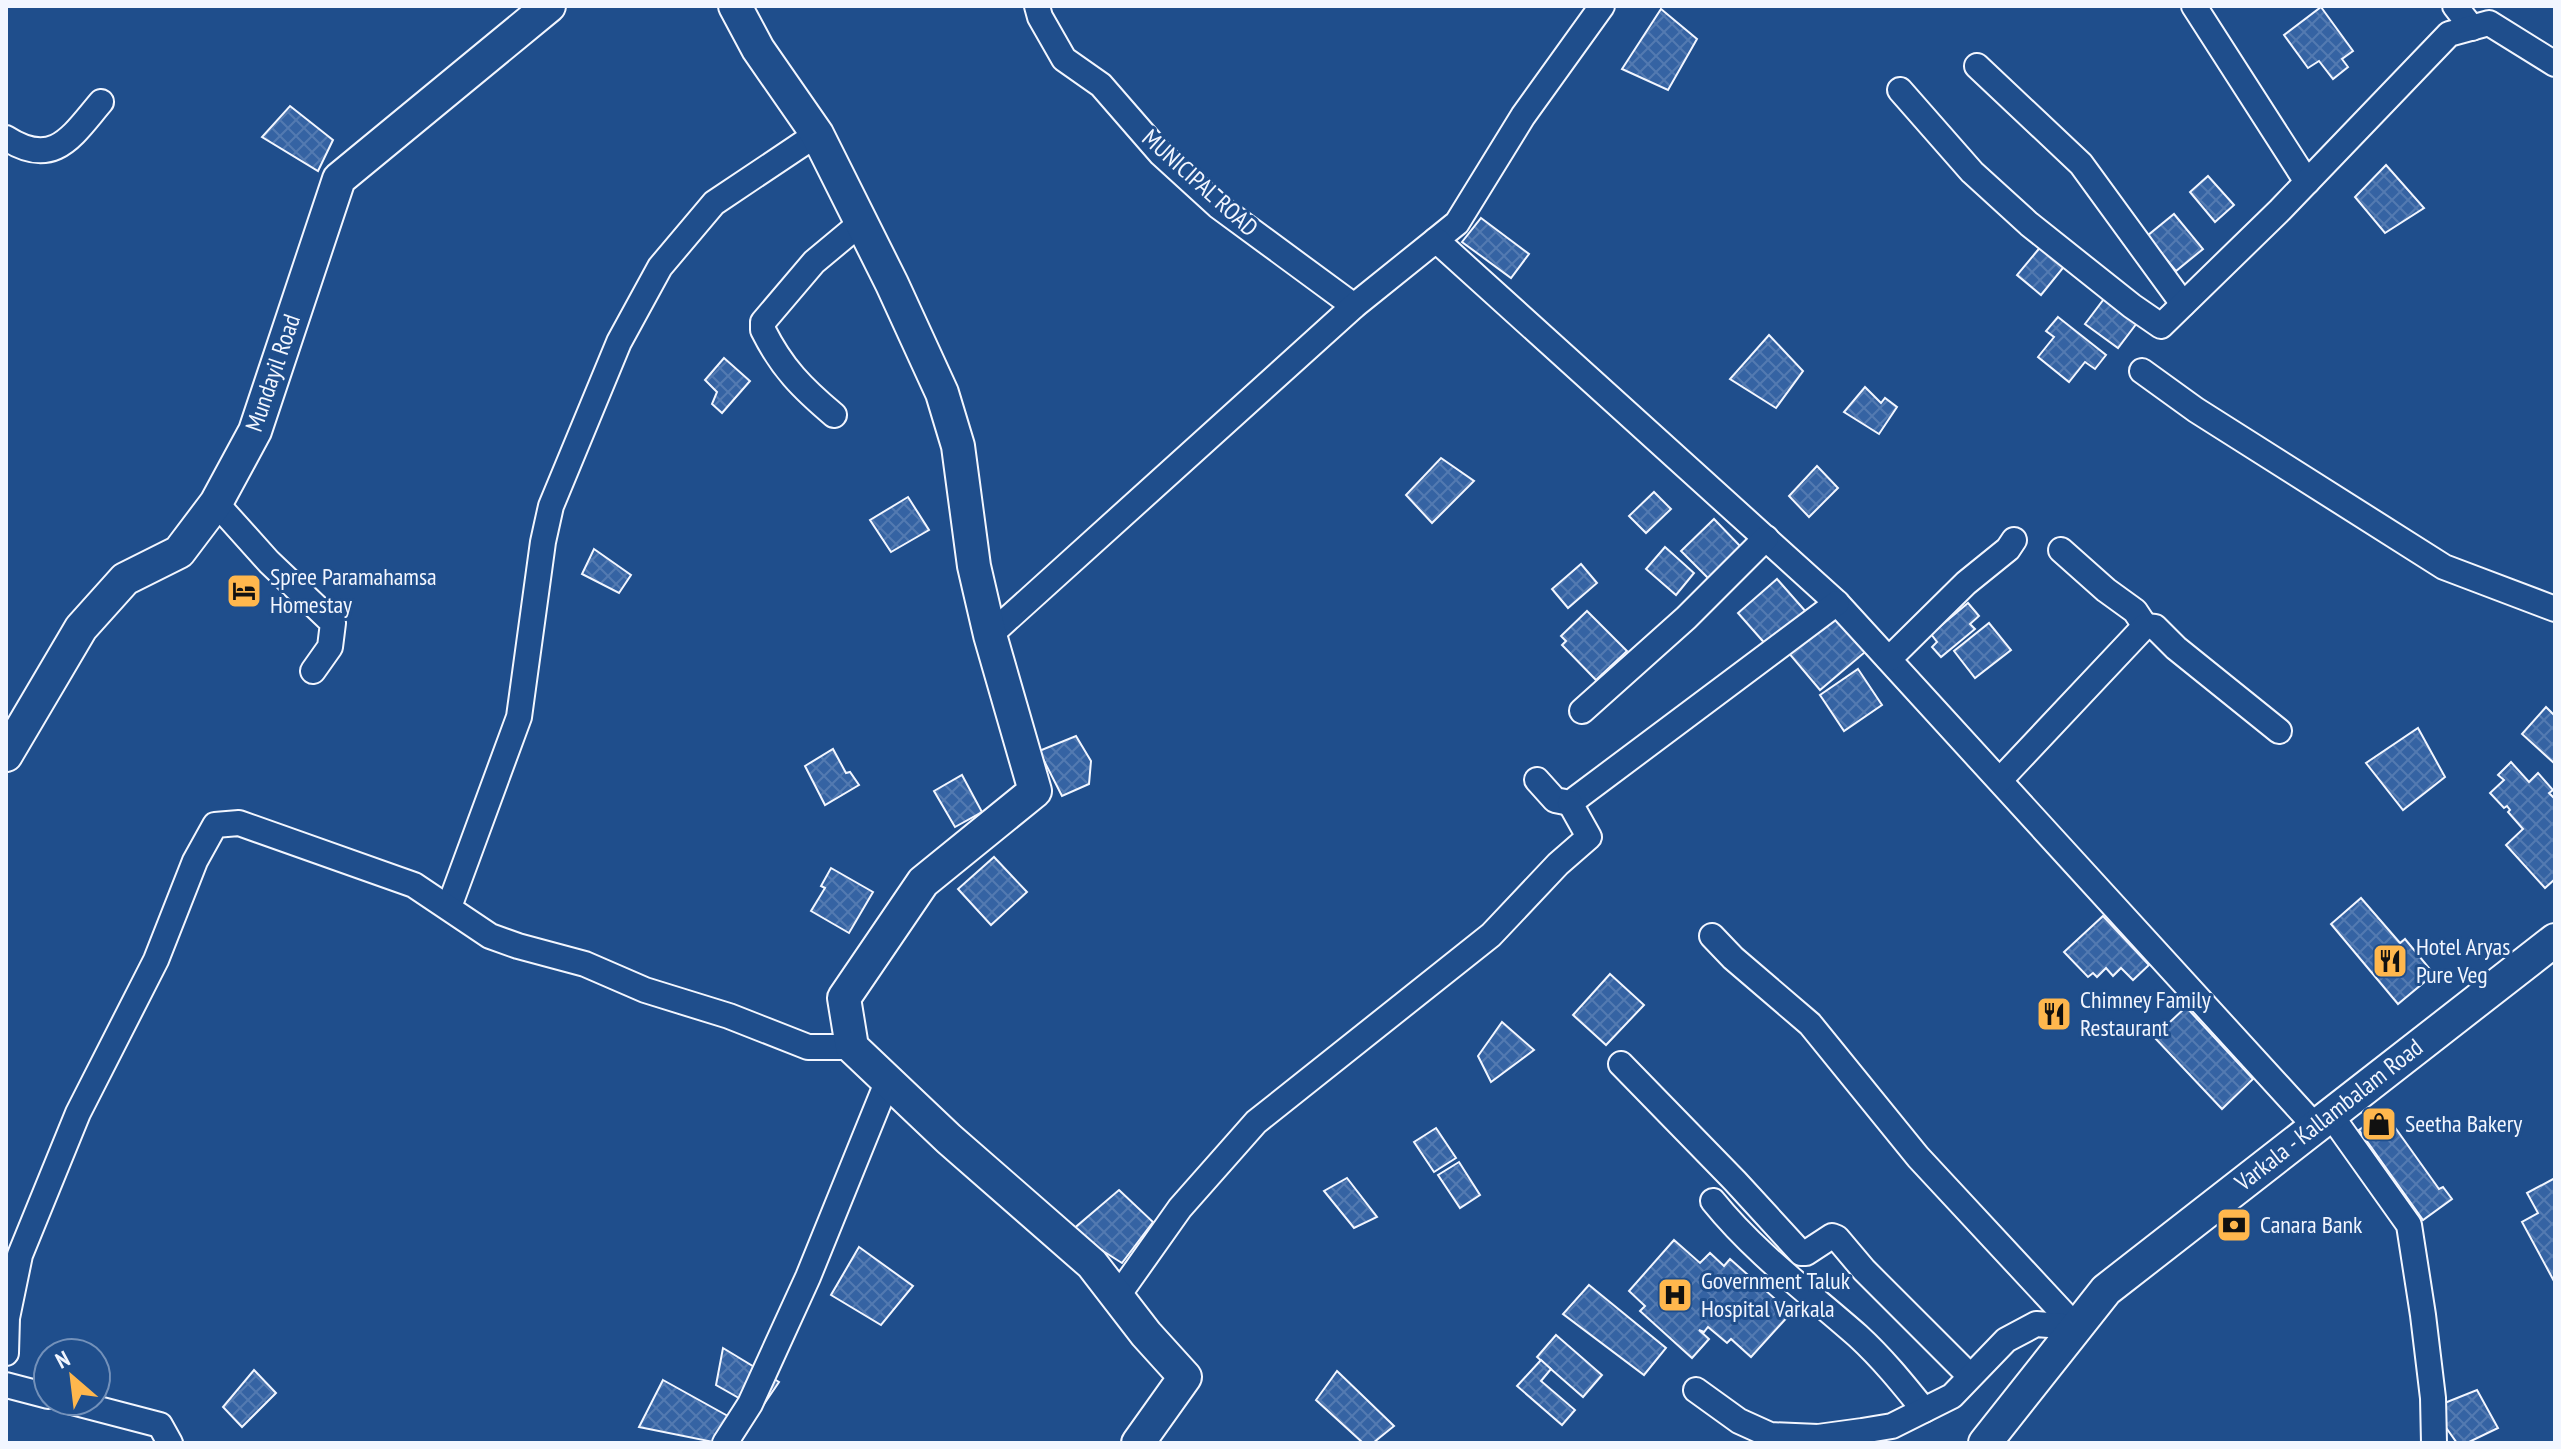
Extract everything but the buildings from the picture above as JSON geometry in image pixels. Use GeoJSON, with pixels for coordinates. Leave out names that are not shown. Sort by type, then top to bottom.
{"type":"FeatureCollection","features":[{"type":"Feature","properties":{"kind":"main road","name":"Mundayil Road"},"geometry":{"type":"LineString","coordinates":[[6,755],[81,628],[125,579],[179,552],[216,503],[255,431],[339,179],[549,6]]}},
{"type":"Feature","properties":{"kind":"main road"},"geometry":{"type":"LineString","coordinates":[[735,6],[758,49],[817,134],[942,393],[952,420],[974,566],[990,635],[1035,791],[923,882],[844,998],[852,1047],[949,1139],[1092,1264],[1185,1377],[1138,1443]]}},
{"type":"Feature","properties":{"kind":"main road","name":"Varkala - Kallambalam Road"},"geometry":{"type":"LineString","coordinates":[[1985,1443],[2106,1290],[2555,940]]}},
{"type":"Feature","properties":{"kind":"street","name":"MUNICIPAL ROAD"},"geometry":{"type":"LineString","coordinates":[[1037,6],[1064,59],[1101,85],[1161,154],[1218,206],[1354,306]]}},
{"type":"Feature","properties":{"kind":"street"},"geometry":{"type":"LineString","coordinates":[[990,635],[1354,306],[1457,223],[1523,116],[1602,6]]}},
{"type":"Feature","properties":{"kind":"street"},"geometry":{"type":"LineString","coordinates":[[2194,6],[2307,182]]}},
{"type":"Feature","properties":{"kind":"street"},"geometry":{"type":"LineString","coordinates":[[2455,6],[2472,28]]}},
{"type":"Feature","properties":{"kind":"street"},"geometry":{"type":"LineString","coordinates":[[1900,90],[1972,172],[2029,224],[2161,326],[2307,182],[2449,34],[2489,23],[2555,64]]}},
{"type":"Feature","properties":{"kind":"street"},"geometry":{"type":"LineString","coordinates":[[1977,66],[2081,164],[2183,304]]}},
{"type":"Feature","properties":{"kind":"street"},"geometry":{"type":"LineString","coordinates":[[6,138],[42,151],[63,146],[101,102]]}},
{"type":"Feature","properties":{"kind":"street"},"geometry":{"type":"LineString","coordinates":[[449,907],[519,717],[543,542],[551,506],[619,342],[660,267],[714,203],[817,134]]}},
{"type":"Feature","properties":{"kind":"street"},"geometry":{"type":"LineString","coordinates":[[834,415],[803,389],[785,368],[771,346],[763,322],[814,262],[862,222]]}},
{"type":"Feature","properties":{"kind":"street"},"geometry":{"type":"LineString","coordinates":[[1436,240],[1837,603],[2322,1120],[2409,1225],[2433,1398],[2434,1443]]}},
{"type":"Feature","properties":{"kind":"street"},"geometry":{"type":"LineString","coordinates":[[2142,371],[2196,410],[2444,567],[2555,609]]}},
{"type":"Feature","properties":{"kind":"street"},"geometry":{"type":"LineString","coordinates":[[216,503],[269,562],[333,623],[330,647],[313,671]]}},
{"type":"Feature","properties":{"kind":"street"},"geometry":{"type":"LineString","coordinates":[[1582,711],[1686,618],[1766,538]]}},
{"type":"Feature","properties":{"kind":"street"},"geometry":{"type":"LineString","coordinates":[[1889,659],[2014,540]]}},
{"type":"Feature","properties":{"kind":"street"},"geometry":{"type":"LineString","coordinates":[[2061,550],[2135,611],[2145,626]]}},
{"type":"Feature","properties":{"kind":"street"},"geometry":{"type":"LineString","coordinates":[[1537,780],[1555,800],[1570,803],[1837,603]]}},
{"type":"Feature","properties":{"kind":"street"},"geometry":{"type":"LineString","coordinates":[[2000,780],[2145,626]]}},
{"type":"Feature","properties":{"kind":"street"},"geometry":{"type":"LineString","coordinates":[[2145,626],[2155,627],[2176,648],[2279,731]]}},
{"type":"Feature","properties":{"kind":"street"},"geometry":{"type":"LineString","coordinates":[[1117,1297],[1180,1208],[1256,1122],[1491,935],[1558,864],[1589,837],[1570,803]]}},
{"type":"Feature","properties":{"kind":"street"},"geometry":{"type":"LineString","coordinates":[[6,1353],[7,1318],[20,1255],[78,1113],[156,960],[195,861],[215,825],[239,823],[386,874],[414,885],[490,936],[585,964],[645,990],[729,1016],[808,1047],[852,1047]]}},
{"type":"Feature","properties":{"kind":"street"},"geometry":{"type":"LineString","coordinates":[[1712,936],[1810,1024],[1918,1157],[2076,1327]]}},
{"type":"Feature","properties":{"kind":"street"},"geometry":{"type":"LineString","coordinates":[[1621,1064],[1801,1253],[1806,1253],[1832,1236],[1837,1238],[1864,1270],[1970,1376]]}},
{"type":"Feature","properties":{"kind":"street"},"geometry":{"type":"LineString","coordinates":[[725,1443],[750,1404],[808,1277],[888,1080]]}},
{"type":"Feature","properties":{"kind":"street"},"geometry":{"type":"LineString","coordinates":[[1713,1201],[1762,1255],[1860,1338],[1893,1371],[1924,1410]]}},
{"type":"Feature","properties":{"kind":"street"},"geometry":{"type":"LineString","coordinates":[[1696,1390],[1739,1421],[1770,1435],[1818,1437],[1862,1431],[1892,1426],[1952,1396],[2006,1340],[2036,1324],[2076,1327]]}},
{"type":"Feature","properties":{"kind":"street"},"geometry":{"type":"LineString","coordinates":[[6,1385],[32,1392]]}},
{"type":"Feature","properties":{"kind":"street"},"geometry":{"type":"LineString","coordinates":[[112,1412],[160,1425],[170,1443]]}},
{"type":"Feature","properties":{"kind":"place","name":"Spree Paramahamsa Homestay"},"geometry":{"type":"Point","coordinates":[244,591]}},
{"type":"Feature","properties":{"kind":"place","name":"Hotel Aryas Pure Veg"},"geometry":{"type":"Point","coordinates":[2390,961]}},
{"type":"Feature","properties":{"kind":"place","name":"Chimney Family Restaurant"},"geometry":{"type":"Point","coordinates":[2054,1014]}},
{"type":"Feature","properties":{"kind":"place","name":"Seetha Bakery"},"geometry":{"type":"Point","coordinates":[2379,1124]}},
{"type":"Feature","properties":{"kind":"place","name":"Canara Bank"},"geometry":{"type":"Point","coordinates":[2234,1225]}},
{"type":"Feature","properties":{"kind":"place","name":"Government Taluk Hospital Varkala"},"geometry":{"type":"Point","coordinates":[1675,1295]}}]}
